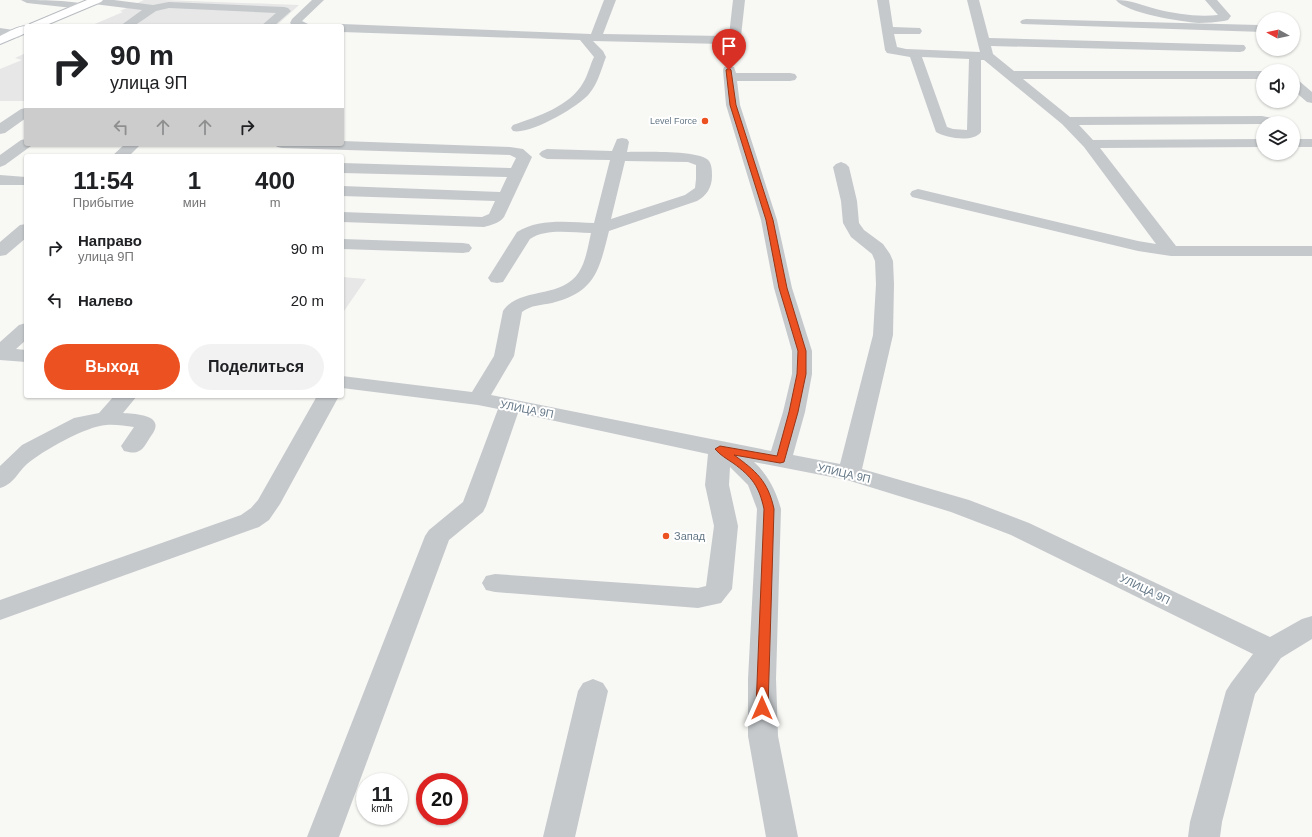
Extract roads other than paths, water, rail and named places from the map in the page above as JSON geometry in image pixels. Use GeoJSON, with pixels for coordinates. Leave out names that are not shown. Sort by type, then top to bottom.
{"type":"FeatureCollection","features":[{"type":"Feature","properties":{"kind":"main road"},"geometry":{"type":"LineString","coordinates":[[39,24],[96,1]]}},
{"type":"Feature","properties":{"kind":"main road"},"geometry":{"type":"LineString","coordinates":[[0,40],[21,32]]}},
{"type":"Feature","properties":{"kind":"street"},"geometry":{"type":"LineString","coordinates":[[28,0],[82,6]]}},
{"type":"Feature","properties":{"kind":"street"},"geometry":{"type":"LineString","coordinates":[[205,0],[266,2]]}},
{"type":"Feature","properties":{"kind":"street"},"geometry":{"type":"LineString","coordinates":[[299,24],[296,23],[296,21],[318,0]]}},
{"type":"Feature","properties":{"kind":"street"},"geometry":{"type":"LineString","coordinates":[[518,128],[554,113],[583,92],[590,84],[600,57],[599,54],[586,41],[591,36],[610,0]]}},
{"type":"Feature","properties":{"kind":"street"},"geometry":{"type":"LineString","coordinates":[[344,33],[356,28],[729,40],[735,36],[739,0]]}},
{"type":"Feature","properties":{"kind":"street"},"geometry":{"type":"LineString","coordinates":[[883,0],[891,50],[916,54],[981,55],[1011,75],[1067,121],[1089,144],[1171,251]]}},
{"type":"Feature","properties":{"kind":"street"},"geometry":{"type":"LineString","coordinates":[[916,54],[941,129],[949,133],[967,134],[974,132],[981,55],[984,42],[973,0]]}},
{"type":"Feature","properties":{"kind":"street"},"geometry":{"type":"LineString","coordinates":[[1122,0],[1127,4],[1170,17],[1211,19],[1224,18],[1225,16],[1211,0]]}},
{"type":"Feature","properties":{"kind":"street"},"geometry":{"type":"LineString","coordinates":[[96,1],[153,8],[169,5],[285,11],[269,24]]}},
{"type":"Feature","properties":{"kind":"street"},"geometry":{"type":"LineString","coordinates":[[129,24],[153,8]]}},
{"type":"Feature","properties":{"kind":"street"},"geometry":{"type":"LineString","coordinates":[[125,24],[139,18]]}},
{"type":"Feature","properties":{"kind":"street"},"geometry":{"type":"LineString","coordinates":[[1026,22],[1098,19],[1256,29]]}},
{"type":"Feature","properties":{"kind":"street"},"geometry":{"type":"LineString","coordinates":[[1098,19],[1115,45]]}},
{"type":"Feature","properties":{"kind":"street"},"geometry":{"type":"LineString","coordinates":[[887,30],[916,31]]}},
{"type":"Feature","properties":{"kind":"street"},"geometry":{"type":"LineString","coordinates":[[0,32],[21,32]]}},
{"type":"Feature","properties":{"kind":"street"},"geometry":{"type":"LineString","coordinates":[[984,42],[1240,48]]}},
{"type":"Feature","properties":{"kind":"street"},"geometry":{"type":"LineString","coordinates":[[780,460],[794,412],[800,382],[802,351],[783,288],[769,220],[733,105],[729,73],[790,78]]}},
{"type":"Feature","properties":{"kind":"street"},"geometry":{"type":"LineString","coordinates":[[1011,75],[1256,75]]}},
{"type":"Feature","properties":{"kind":"street"},"geometry":{"type":"LineString","coordinates":[[1300,89],[1312,99]]}},
{"type":"Feature","properties":{"kind":"street"},"geometry":{"type":"LineString","coordinates":[[1067,121],[1256,120]]}},
{"type":"Feature","properties":{"kind":"street"},"geometry":{"type":"LineString","coordinates":[[1089,144],[1256,143]]}},
{"type":"Feature","properties":{"kind":"street"},"geometry":{"type":"LineString","coordinates":[[0,162],[24,144]]}},
{"type":"Feature","properties":{"kind":"street"},"geometry":{"type":"LineString","coordinates":[[122,154],[132,146]]}},
{"type":"Feature","properties":{"kind":"street"},"geometry":{"type":"LineString","coordinates":[[341,146],[518,152],[524,157],[496,217],[484,222],[344,217]]}},
{"type":"Feature","properties":{"kind":"street"},"geometry":{"type":"LineString","coordinates":[[478,399],[504,356],[513,311],[518,305],[571,290],[588,274],[592,264],[620,148]]}},
{"type":"Feature","properties":{"kind":"street"},"geometry":{"type":"LineString","coordinates":[[497,278],[523,236],[530,232],[548,227],[601,228],[699,195],[704,186],[703,163],[680,156],[620,148],[547,154]]}},
{"type":"Feature","properties":{"kind":"street"},"geometry":{"type":"LineString","coordinates":[[841,167],[849,201],[851,224],[857,233],[877,248],[881,254],[884,261],[885,284],[883,334],[850,473]]}},
{"type":"Feature","properties":{"kind":"street"},"geometry":{"type":"LineString","coordinates":[[344,168],[517,173]]}},
{"type":"Feature","properties":{"kind":"street"},"geometry":{"type":"LineString","coordinates":[[0,180],[22,181]]}},
{"type":"Feature","properties":{"kind":"street"},"geometry":{"type":"LineString","coordinates":[[344,191],[506,197]]}},
{"type":"Feature","properties":{"kind":"street"},"geometry":{"type":"LineString","coordinates":[[918,194],[1138,246],[1171,251],[1312,251]]}},
{"type":"Feature","properties":{"kind":"street"},"geometry":{"type":"LineString","coordinates":[[0,251],[24,231]]}},
{"type":"Feature","properties":{"kind":"street"},"geometry":{"type":"LineString","coordinates":[[344,244],[463,248]]}},
{"type":"Feature","properties":{"kind":"street"},"geometry":{"type":"LineString","coordinates":[[0,370],[24,332]]}},
{"type":"Feature","properties":{"kind":"street","name":"УЛИЦА 9П"},"geometry":{"type":"LineString","coordinates":[[344,382],[478,399],[510,405],[720,449],[850,473],[917,492],[960,506],[1020,529],[1271,650]]}},
{"type":"Feature","properties":{"kind":"street"},"geometry":{"type":"LineString","coordinates":[[106,418],[124,398]]}},
{"type":"Feature","properties":{"kind":"street"},"geometry":{"type":"LineString","coordinates":[[0,610],[250,521],[260,514],[268,504],[327,398]]}},
{"type":"Feature","properties":{"kind":"street"},"geometry":{"type":"LineString","coordinates":[[323,837],[438,536],[474,506],[510,405]]}},
{"type":"Feature","properties":{"kind":"street"},"geometry":{"type":"LineString","coordinates":[[0,480],[18,460],[30,450],[82,423],[106,418],[139,421],[145,424],[145,429],[132,446]]}},
{"type":"Feature","properties":{"kind":"street"},"geometry":{"type":"LineString","coordinates":[[494,583],[698,598],[712,596],[719,589],[726,526],[717,484],[720,449]]}},
{"type":"Feature","properties":{"kind":"street"},"geometry":{"type":"LineString","coordinates":[[720,449],[757,479],[766,494],[769,509],[762,679],[763,736],[782,837]]}},
{"type":"Feature","properties":{"kind":"street"},"geometry":{"type":"LineString","coordinates":[[1204,837],[1206,822],[1241,691],[1271,650],[1312,626]]}},
{"type":"Feature","properties":{"kind":"street"},"geometry":{"type":"LineString","coordinates":[[559,837],[593,691]]}},
{"type":"Feature","properties":{"kind":"place","name":"Level Force"},"geometry":{"type":"Point","coordinates":[705,121]}},
{"type":"Feature","properties":{"kind":"place","name":"Запад"},"geometry":{"type":"Point","coordinates":[666,536]}}]}
